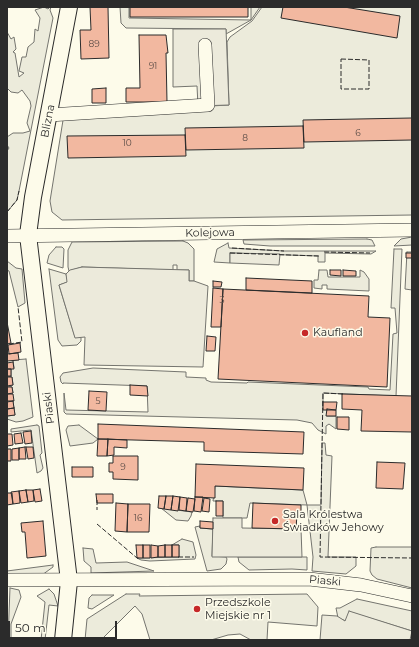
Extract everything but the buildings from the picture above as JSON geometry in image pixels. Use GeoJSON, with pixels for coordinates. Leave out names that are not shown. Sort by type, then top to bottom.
{"type":"FeatureCollection","features":[{"type":"Feature","properties":{"kind":"street","name":"Blizna"},"geometry":{"type":"LineString","coordinates":[[28,235],[69,7]]}},
{"type":"Feature","properties":{"kind":"street"},"geometry":{"type":"LineString","coordinates":[[49,115],[208,106],[205,45]]}},
{"type":"Feature","properties":{"kind":"street","name":"Kolejowa"},"geometry":{"type":"LineString","coordinates":[[7,236],[412,230]]}},
{"type":"Feature","properties":{"kind":"street","name":"Piaski"},"geometry":{"type":"LineString","coordinates":[[28,235],[69,581],[63,640]]}},
{"type":"Feature","properties":{"kind":"street","name":"Piaski"},"geometry":{"type":"LineString","coordinates":[[69,581],[309,579],[361,585],[412,596]]}},
{"type":"Feature","properties":{"kind":"street"},"geometry":{"type":"LineString","coordinates":[[7,580],[69,581]]}},
{"type":"Feature","properties":{"kind":"shaded area"},"geometry":{"type":"Polygon","coordinates":[[[44,7],[48,9],[51,7],[50,10],[53,18],[17,200],[7,212],[7,151],[9,148],[7,145],[7,137],[13,133],[30,131],[27,123],[31,106],[30,101],[22,90],[18,93],[11,92],[7,88],[7,32],[11,39],[14,37],[16,49],[13,52],[15,53],[19,77],[24,73],[19,71],[22,57],[26,57],[28,47],[34,42],[35,29],[38,31],[40,18],[35,10],[44,7]]]}},
{"type":"Feature","properties":{"kind":"shaded area"},"geometry":{"type":"Polygon","coordinates":[[[120,7],[129,7],[129,18],[251,20],[226,34],[226,29],[126,28],[121,23],[120,7]]]}},
{"type":"Feature","properties":{"kind":"shaded area"},"geometry":{"type":"Polygon","coordinates":[[[251,7],[260,7],[251,20],[251,7]]]}},
{"type":"Feature","properties":{"kind":"shaded area"},"geometry":{"type":"Polygon","coordinates":[[[262,7],[412,7],[412,215],[62,220],[52,212],[50,201],[64,114],[229,105],[227,42],[230,37],[252,21],[262,7]]]}},
{"type":"Feature","properties":{"kind":"shaded area"},"geometry":{"type":"Polygon","coordinates":[[[173,29],[226,29],[229,105],[198,106],[197,86],[173,87],[173,29]]]}},
{"type":"Feature","properties":{"kind":"shaded area"},"geometry":{"type":"Polygon","coordinates":[[[412,237],[412,245],[394,246],[401,239],[412,237]]]}},
{"type":"Feature","properties":{"kind":"shaded area"},"geometry":{"type":"Polygon","coordinates":[[[243,240],[372,240],[375,246],[270,246],[244,244],[243,240]]]}},
{"type":"Feature","properties":{"kind":"shaded area"},"geometry":{"type":"Polygon","coordinates":[[[183,241],[188,243],[194,249],[194,281],[189,281],[189,270],[177,270],[177,265],[173,265],[173,270],[82,267],[69,271],[68,267],[68,250],[72,242],[183,241]]]}},
{"type":"Feature","properties":{"kind":"shaded area"},"geometry":{"type":"Polygon","coordinates":[[[228,243],[229,248],[284,251],[376,251],[371,254],[325,253],[325,262],[318,262],[318,256],[230,253],[230,263],[214,262],[217,249],[228,243]]]}},
{"type":"Feature","properties":{"kind":"shaded area"},"geometry":{"type":"Polygon","coordinates":[[[56,247],[62,247],[64,249],[63,268],[47,263],[49,255],[56,247]]]}},
{"type":"Feature","properties":{"kind":"shaded area"},"geometry":{"type":"Polygon","coordinates":[[[394,249],[402,249],[396,396],[323,393],[323,409],[327,409],[327,416],[336,416],[336,429],[329,424],[326,426],[326,434],[318,430],[312,423],[297,420],[66,414],[64,412],[64,393],[66,410],[148,412],[147,386],[63,384],[61,382],[60,377],[63,373],[93,368],[186,372],[186,377],[206,378],[206,380],[211,382],[368,387],[369,389],[390,390],[393,334],[397,333],[395,308],[391,308],[394,249]]]}},
{"type":"Feature","properties":{"kind":"shaded area"},"geometry":{"type":"Polygon","coordinates":[[[407,252],[412,252],[412,290],[405,289],[407,252]]]}},
{"type":"Feature","properties":{"kind":"shaded area"},"geometry":{"type":"Polygon","coordinates":[[[230,253],[280,254],[279,265],[230,263],[230,253]]]}},
{"type":"Feature","properties":{"kind":"shaded area"},"geometry":{"type":"Polygon","coordinates":[[[7,261],[16,268],[22,269],[25,303],[18,307],[9,271],[7,270],[7,261]]]}},
{"type":"Feature","properties":{"kind":"shaded area"},"geometry":{"type":"Polygon","coordinates":[[[82,267],[189,270],[189,281],[194,281],[208,286],[203,367],[84,365],[85,337],[75,338],[59,285],[67,282],[66,274],[70,270],[82,267]]]}},
{"type":"Feature","properties":{"kind":"shaded area"},"geometry":{"type":"Polygon","coordinates":[[[49,269],[66,274],[68,282],[59,285],[75,337],[80,336],[81,338],[81,341],[77,345],[62,346],[58,340],[49,269]]]}},
{"type":"Feature","properties":{"kind":"shaded area"},"geometry":{"type":"Polygon","coordinates":[[[319,270],[327,270],[328,277],[360,277],[360,270],[364,272],[369,279],[369,291],[327,289],[327,285],[322,285],[322,289],[314,288],[314,280],[318,280],[319,270]]]}},
{"type":"Feature","properties":{"kind":"shaded area"},"geometry":{"type":"Polygon","coordinates":[[[26,359],[33,417],[16,422],[7,419],[7,416],[15,415],[10,393],[13,393],[12,387],[8,386],[13,385],[12,377],[7,376],[11,376],[11,369],[14,368],[13,360],[26,359]]]}},
{"type":"Feature","properties":{"kind":"shaded area"},"geometry":{"type":"Polygon","coordinates":[[[37,425],[39,426],[42,453],[40,455],[43,468],[37,473],[31,430],[11,432],[11,429],[37,425]]]}},
{"type":"Feature","properties":{"kind":"shaded area"},"geometry":{"type":"Polygon","coordinates":[[[79,425],[98,439],[93,443],[70,446],[66,430],[68,426],[79,425]]]}},
{"type":"Feature","properties":{"kind":"shaded area"},"geometry":{"type":"Polygon","coordinates":[[[322,443],[325,443],[326,455],[332,456],[328,557],[356,557],[356,566],[346,574],[312,571],[313,557],[307,505],[321,505],[322,443]]]}},
{"type":"Feature","properties":{"kind":"shaded area"},"geometry":{"type":"Polygon","coordinates":[[[215,486],[303,490],[307,505],[250,503],[247,518],[223,518],[223,501],[213,501],[215,486]]]}},
{"type":"Feature","properties":{"kind":"shaded area"},"geometry":{"type":"Polygon","coordinates":[[[161,508],[192,512],[188,521],[176,520],[161,508]]]}},
{"type":"Feature","properties":{"kind":"shaded area"},"geometry":{"type":"Polygon","coordinates":[[[213,518],[242,518],[242,528],[301,529],[302,557],[212,557],[213,518]]]}},
{"type":"Feature","properties":{"kind":"shaded area"},"geometry":{"type":"Polygon","coordinates":[[[200,526],[200,528],[213,529],[212,556],[226,557],[227,559],[226,564],[221,569],[207,571],[195,527],[200,526]]]}},
{"type":"Feature","properties":{"kind":"shaded area"},"geometry":{"type":"Polygon","coordinates":[[[182,539],[193,542],[196,555],[195,559],[150,561],[137,558],[179,557],[179,545],[172,545],[182,539]]]}},
{"type":"Feature","properties":{"kind":"shaded area"},"geometry":{"type":"Polygon","coordinates":[[[412,547],[412,588],[377,579],[372,575],[370,571],[371,548],[412,547]]]}},
{"type":"Feature","properties":{"kind":"shaded area"},"geometry":{"type":"Polygon","coordinates":[[[83,548],[93,549],[96,563],[127,562],[154,571],[91,573],[91,567],[84,561],[83,548]]]}},
{"type":"Feature","properties":{"kind":"shaded area"},"geometry":{"type":"Polygon","coordinates":[[[238,557],[307,557],[307,570],[249,570],[239,562],[238,557]]]}},
{"type":"Feature","properties":{"kind":"shaded area"},"geometry":{"type":"Polygon","coordinates":[[[53,565],[53,567],[42,575],[7,575],[7,571],[53,565]]]}},
{"type":"Feature","properties":{"kind":"shaded area"},"geometry":{"type":"Polygon","coordinates":[[[10,588],[19,590],[21,597],[11,624],[11,640],[8,640],[10,588]]]}},
{"type":"Feature","properties":{"kind":"shaded area"},"geometry":{"type":"Polygon","coordinates":[[[49,589],[54,594],[58,606],[49,605],[45,640],[41,640],[45,602],[37,596],[49,589]]]}},
{"type":"Feature","properties":{"kind":"shaded area","name":"Przedszkole Miejskie nr 1"},"geometry":{"type":"Polygon","coordinates":[[[126,594],[140,594],[139,596],[307,594],[318,607],[317,626],[268,622],[267,640],[251,640],[240,634],[228,635],[211,640],[150,640],[142,614],[135,606],[103,638],[103,640],[85,640],[87,619],[126,594]]]}},
{"type":"Feature","properties":{"kind":"shaded area"},"geometry":{"type":"Polygon","coordinates":[[[92,595],[114,595],[92,609],[88,608],[89,598],[92,595]]]}},
{"type":"Feature","properties":{"kind":"shaded area"},"geometry":{"type":"Polygon","coordinates":[[[357,599],[412,611],[412,631],[350,612],[346,621],[338,618],[336,608],[340,608],[357,599]]]}},
{"type":"Feature","properties":{"kind":"shaded area"},"geometry":{"type":"Polygon","coordinates":[[[349,611],[412,631],[410,640],[320,640],[322,615],[337,616],[345,621],[349,611]]]}},
{"type":"Feature","properties":{"kind":"fence"},"geometry":{"type":"LineString","coordinates":[[341,59],[369,60],[369,89],[341,89],[341,59]]}},
{"type":"Feature","properties":{"kind":"fence"},"geometry":{"type":"LineString","coordinates":[[7,212],[17,200],[19,191]]}},
{"type":"Feature","properties":{"kind":"fence"},"geometry":{"type":"LineString","coordinates":[[232,248],[284,251]]}},
{"type":"Feature","properties":{"kind":"fence"},"geometry":{"type":"LineString","coordinates":[[324,252],[370,253]]}},
{"type":"Feature","properties":{"kind":"fence"},"geometry":{"type":"LineString","coordinates":[[230,253],[319,256]]}},
{"type":"Feature","properties":{"kind":"fence"},"geometry":{"type":"LineString","coordinates":[[9,344],[22,342],[18,307]]}},
{"type":"Feature","properties":{"kind":"fence"},"geometry":{"type":"LineString","coordinates":[[343,394],[323,393],[320,557],[412,558]]}},
{"type":"Feature","properties":{"kind":"fence"},"geometry":{"type":"LineString","coordinates":[[97,500],[97,510]]}},
{"type":"Feature","properties":{"kind":"fence"},"geometry":{"type":"LineString","coordinates":[[97,524],[137,558],[140,558]]}},
{"type":"Feature","properties":{"kind":"fence"},"geometry":{"type":"LineString","coordinates":[[178,557],[194,557]]}},
{"type":"Feature","properties":{"kind":"place","name":"Kaufland"},"geometry":{"type":"Point","coordinates":[305,333]}},
{"type":"Feature","properties":{"kind":"place","name":"Sala Królestwa Świadków Jehowy"},"geometry":{"type":"Point","coordinates":[275,521]}},
{"type":"Feature","properties":{"kind":"place","name":"Przedszkole Miejskie nr 1"},"geometry":{"type":"Point","coordinates":[197,609]}}]}
